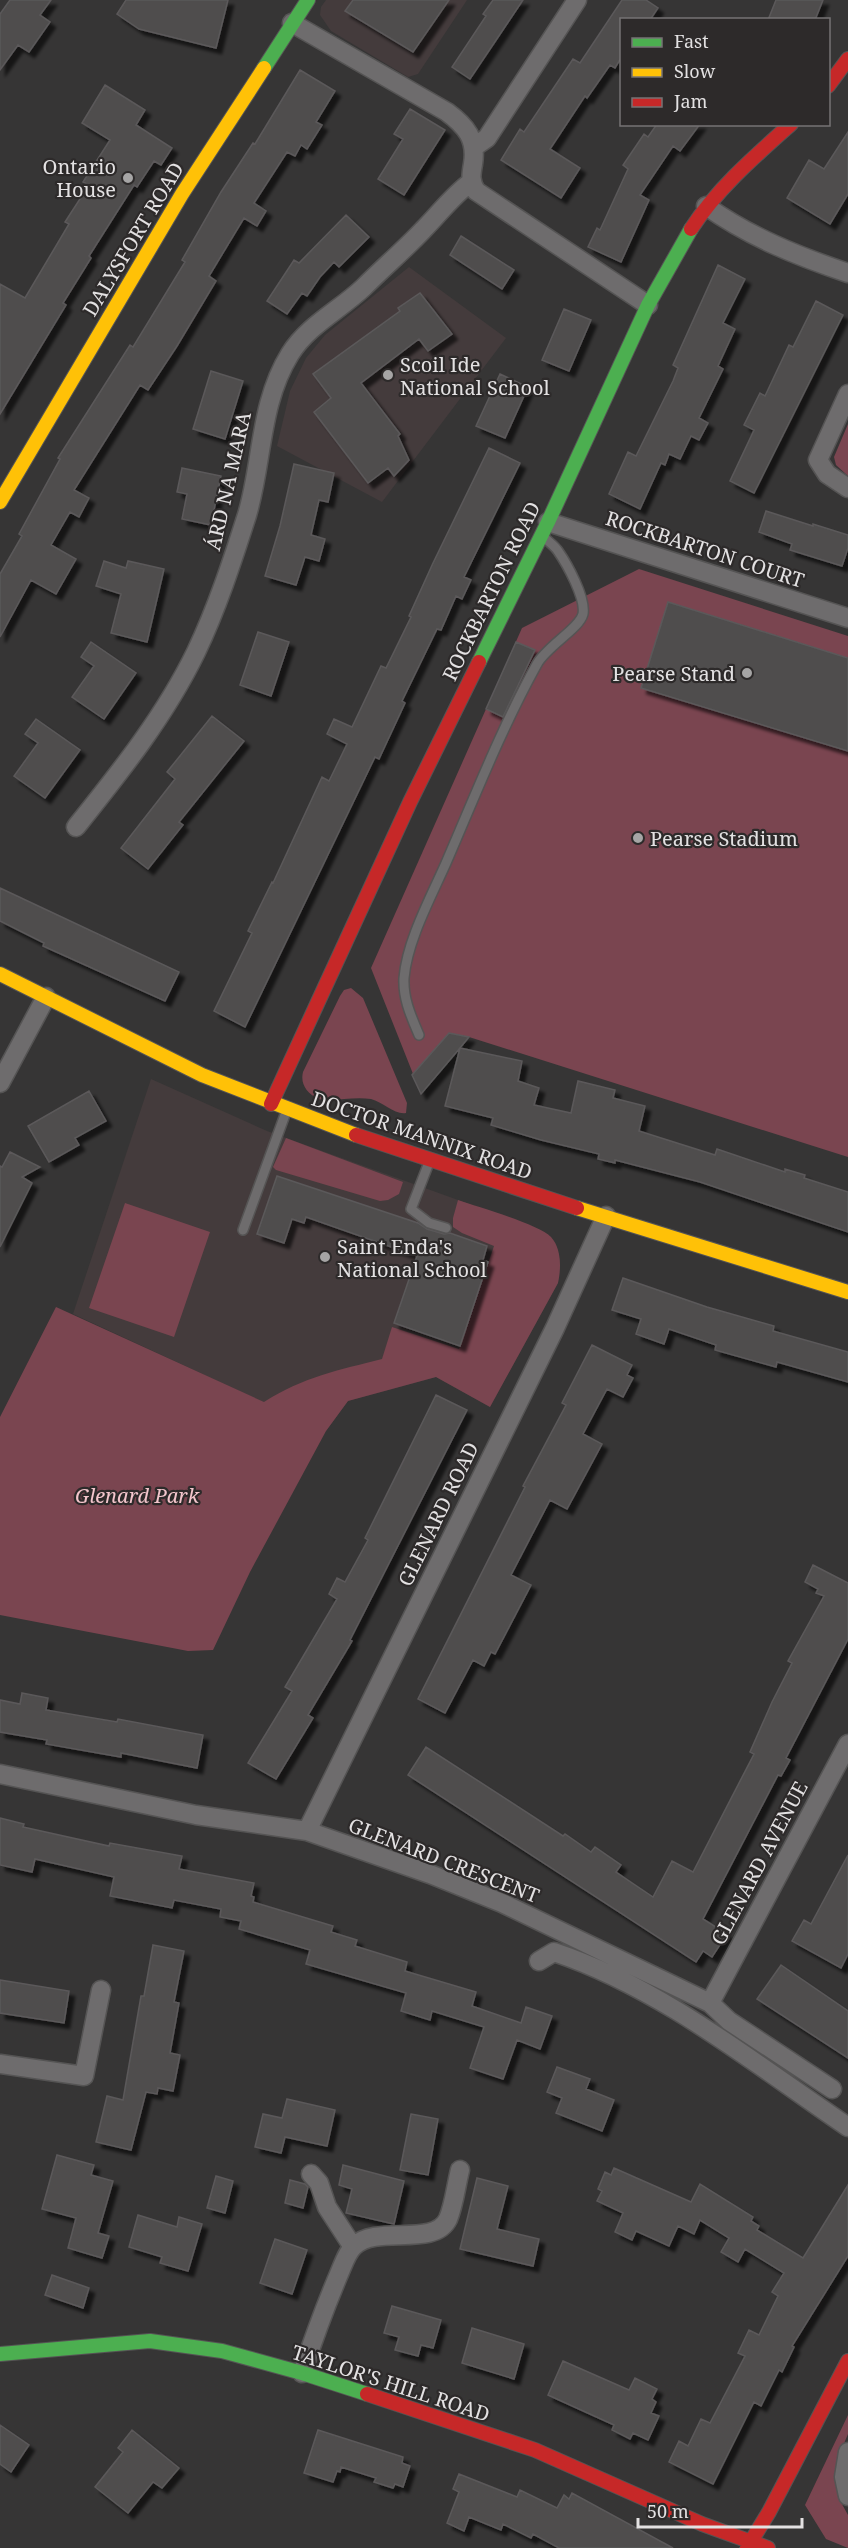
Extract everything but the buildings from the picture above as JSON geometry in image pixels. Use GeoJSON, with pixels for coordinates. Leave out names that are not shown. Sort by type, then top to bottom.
{"type":"FeatureCollection","features":[{"type":"Feature","properties":{"kind":"street","name":"DALYSFORT ROAD"},"geometry":{"type":"LineString","coordinates":[[0,502],[182,194],[308,0]]}},
{"type":"Feature","properties":{"kind":"street"},"geometry":{"type":"LineString","coordinates":[[474,147],[487,138],[577,0]]}},
{"type":"Feature","properties":{"kind":"street"},"geometry":{"type":"LineString","coordinates":[[292,23],[447,112],[470,132],[474,147],[471,182],[483,197],[648,304]]}},
{"type":"Feature","properties":{"kind":"street"},"geometry":{"type":"LineString","coordinates":[[830,83],[848,59]]}},
{"type":"Feature","properties":{"kind":"street","name":"ROCKBARTON ROAD"},"geometry":{"type":"LineString","coordinates":[[271,1104],[410,802],[545,528],[648,304],[679,247],[706,206],[758,153],[789,126]]}},
{"type":"Feature","properties":{"kind":"street","name":"ÁRD NA MARA"},"geometry":{"type":"LineString","coordinates":[[76,827],[135,754],[196,652],[229,573],[250,504],[260,439],[278,376],[291,352],[313,328],[362,289],[422,231],[459,191],[471,182]]}},
{"type":"Feature","properties":{"kind":"street"},"geometry":{"type":"LineString","coordinates":[[706,206],[752,235],[812,261],[848,273]]}},
{"type":"Feature","properties":{"kind":"street"},"geometry":{"type":"LineString","coordinates":[[848,394],[818,460],[826,474],[848,488]]}},
{"type":"Feature","properties":{"kind":"street","name":"ROCKBARTON COURT"},"geometry":{"type":"LineString","coordinates":[[545,528],[848,618]]}},
{"type":"Feature","properties":{"kind":"street","name":"DOCTOR MANNIX ROAD"},"geometry":{"type":"LineString","coordinates":[[0,974],[158,1053],[271,1104],[430,1160],[848,1292]]}},
{"type":"Feature","properties":{"kind":"street"},"geometry":{"type":"LineString","coordinates":[[0,1083],[46,997]]}},
{"type":"Feature","properties":{"kind":"street","name":"GLENARD ROAD"},"geometry":{"type":"LineString","coordinates":[[307,1831],[555,1328],[606,1216]]}},
{"type":"Feature","properties":{"kind":"street","name":"GLENARD AVENUE"},"geometry":{"type":"LineString","coordinates":[[710,2003],[848,1744]]}},
{"type":"Feature","properties":{"kind":"street","name":"GLENARD CRESCENT"},"geometry":{"type":"LineString","coordinates":[[0,1774],[196,1815],[307,1831],[430,1874],[502,1903],[710,2003],[729,2021],[832,2089]]}},
{"type":"Feature","properties":{"kind":"street"},"geometry":{"type":"LineString","coordinates":[[539,1961],[554,1952],[580,1961],[652,1998],[705,2029],[848,2127]]}},
{"type":"Feature","properties":{"kind":"street"},"geometry":{"type":"LineString","coordinates":[[0,2064],[84,2076],[101,1990]]}},
{"type":"Feature","properties":{"kind":"street"},"geometry":{"type":"LineString","coordinates":[[302,2373],[321,2318],[353,2247],[365,2238],[380,2235],[422,2234],[437,2230],[447,2221],[460,2170]]}},
{"type":"Feature","properties":{"kind":"street"},"geometry":{"type":"LineString","coordinates":[[311,2174],[320,2183],[327,2207],[353,2247]]}},
{"type":"Feature","properties":{"kind":"street","name":"TAYLOR'S HILL ROAD"},"geometry":{"type":"LineString","coordinates":[[0,2354],[150,2341],[222,2351],[302,2373],[536,2450],[749,2545],[768,2548]]}},
{"type":"Feature","properties":{"kind":"street"},"geometry":{"type":"LineString","coordinates":[[749,2545],[848,2361]]}},
{"type":"Feature","properties":{"kind":"street"},"geometry":{"type":"LineString","coordinates":[[848,2452],[844,2476],[848,2496]]}},
{"type":"Feature","properties":{"kind":"lane"},"geometry":{"type":"LineString","coordinates":[[419,1035],[405,999],[404,975],[431,896],[490,761],[538,661],[551,646],[576,626],[584,612],[583,601],[575,581],[545,528]]}},
{"type":"Feature","properties":{"kind":"lane"},"geometry":{"type":"LineString","coordinates":[[243,1230],[286,1109]]}},
{"type":"Feature","properties":{"kind":"lane"},"geometry":{"type":"LineString","coordinates":[[430,1160],[411,1209],[429,1223],[446,1228]]}},
{"type":"Feature","properties":{"kind":"shaded area"},"geometry":{"type":"Polygon","coordinates":[[[326,0],[467,0],[418,74],[408,77],[331,31],[320,15],[321,7],[326,0]]]}},
{"type":"Feature","properties":{"kind":"shaded area","name":"Scoil Ide National School"},"geometry":{"type":"Polygon","coordinates":[[[409,267],[506,338],[382,502],[277,446],[290,391],[306,358],[325,335],[409,267]]]}},
{"type":"Feature","properties":{"kind":"shaded area","name":"Saint Enda's National School"},"geometry":{"type":"Polygon","coordinates":[[[151,1079],[267,1131],[538,1229],[551,1237],[560,1260],[558,1283],[490,1407],[436,1377],[348,1401],[326,1431],[73,1314],[151,1079]]]}},
{"type":"Feature","properties":{"kind":"green space"},"geometry":{"type":"Polygon","coordinates":[[[848,424],[848,476],[836,465],[834,457],[848,424]]]}},
{"type":"Feature","properties":{"kind":"green space","name":"Pearse Stadium"},"geometry":{"type":"Polygon","coordinates":[[[639,569],[848,636],[848,1157],[469,1037],[421,1094],[371,968],[522,628],[639,569]]]}},
{"type":"Feature","properties":{"kind":"green space"},"geometry":{"type":"Polygon","coordinates":[[[351,988],[363,998],[407,1103],[406,1113],[398,1112],[371,1099],[318,1099],[308,1091],[304,1084],[303,1072],[340,996],[344,990],[351,988]]]}},
{"type":"Feature","properties":{"kind":"green space"},"geometry":{"type":"Polygon","coordinates":[[[286,1138],[403,1182],[399,1194],[388,1200],[380,1201],[276,1170],[273,1167],[286,1138]]]}},
{"type":"Feature","properties":{"kind":"green space","name":"Glenard Park"},"geometry":{"type":"Polygon","coordinates":[[[458,1200],[522,1221],[544,1232],[555,1242],[559,1253],[558,1283],[490,1407],[436,1377],[348,1401],[326,1431],[250,1572],[213,1650],[188,1651],[0,1615],[0,1417],[56,1307],[264,1402],[307,1380],[382,1359],[392,1327],[459,1349],[494,1246],[453,1227],[458,1200]]]}},
{"type":"Feature","properties":{"kind":"green space"},"geometry":{"type":"Polygon","coordinates":[[[125,1203],[210,1232],[174,1337],[89,1308],[125,1203]]]}},
{"type":"Feature","properties":{"kind":"green space"},"geometry":{"type":"Polygon","coordinates":[[[848,2415],[848,2434],[839,2455],[835,2473],[838,2497],[848,2515],[848,2548],[826,2539],[805,2505],[848,2415]]]}},
{"type":"Feature","properties":{"kind":"traffic: fast"},"geometry":{"type":"LineString","coordinates":[[264,68],[308,0]]}},
{"type":"Feature","properties":{"kind":"traffic: fast"},"geometry":{"type":"LineString","coordinates":[[479,662],[548,522],[648,305],[691,229]]}},
{"type":"Feature","properties":{"kind":"traffic: fast"},"geometry":{"type":"LineString","coordinates":[[0,2354],[150,2341],[222,2351],[367,2394]]}},
{"type":"Feature","properties":{"kind":"traffic: slow"},"geometry":{"type":"LineString","coordinates":[[0,502],[182,194],[264,68]]}},
{"type":"Feature","properties":{"kind":"traffic: slow"},"geometry":{"type":"LineString","coordinates":[[0,974],[202,1075],[356,1135]]}},
{"type":"Feature","properties":{"kind":"traffic: slow"},"geometry":{"type":"LineString","coordinates":[[577,1208],[848,1292]]}},
{"type":"Feature","properties":{"kind":"traffic: jam"},"geometry":{"type":"LineString","coordinates":[[830,83],[848,59]]}},
{"type":"Feature","properties":{"kind":"traffic: jam"},"geometry":{"type":"LineString","coordinates":[[691,229],[725,187],[789,126]]}},
{"type":"Feature","properties":{"kind":"traffic: jam"},"geometry":{"type":"LineString","coordinates":[[271,1104],[410,802],[479,662]]}},
{"type":"Feature","properties":{"kind":"traffic: jam"},"geometry":{"type":"LineString","coordinates":[[356,1135],[577,1208]]}},
{"type":"Feature","properties":{"kind":"traffic: jam"},"geometry":{"type":"LineString","coordinates":[[747,2548],[769,2512],[848,2361]]}},
{"type":"Feature","properties":{"kind":"traffic: jam"},"geometry":{"type":"LineString","coordinates":[[367,2394],[535,2450],[702,2524],[768,2548]]}},
{"type":"Feature","properties":{"kind":"place","name":"Ontario House"},"geometry":{"type":"Point","coordinates":[128,178]}},
{"type":"Feature","properties":{"kind":"place","name":"Scoil Ide National School"},"geometry":{"type":"Point","coordinates":[388,375]}},
{"type":"Feature","properties":{"kind":"place","name":"Pearse Stand"},"geometry":{"type":"Point","coordinates":[747,673]}},
{"type":"Feature","properties":{"kind":"place","name":"Pearse Stadium"},"geometry":{"type":"Point","coordinates":[638,838]}},
{"type":"Feature","properties":{"kind":"place","name":"Saint Enda's National School"},"geometry":{"type":"Point","coordinates":[325,1257]}}]}
